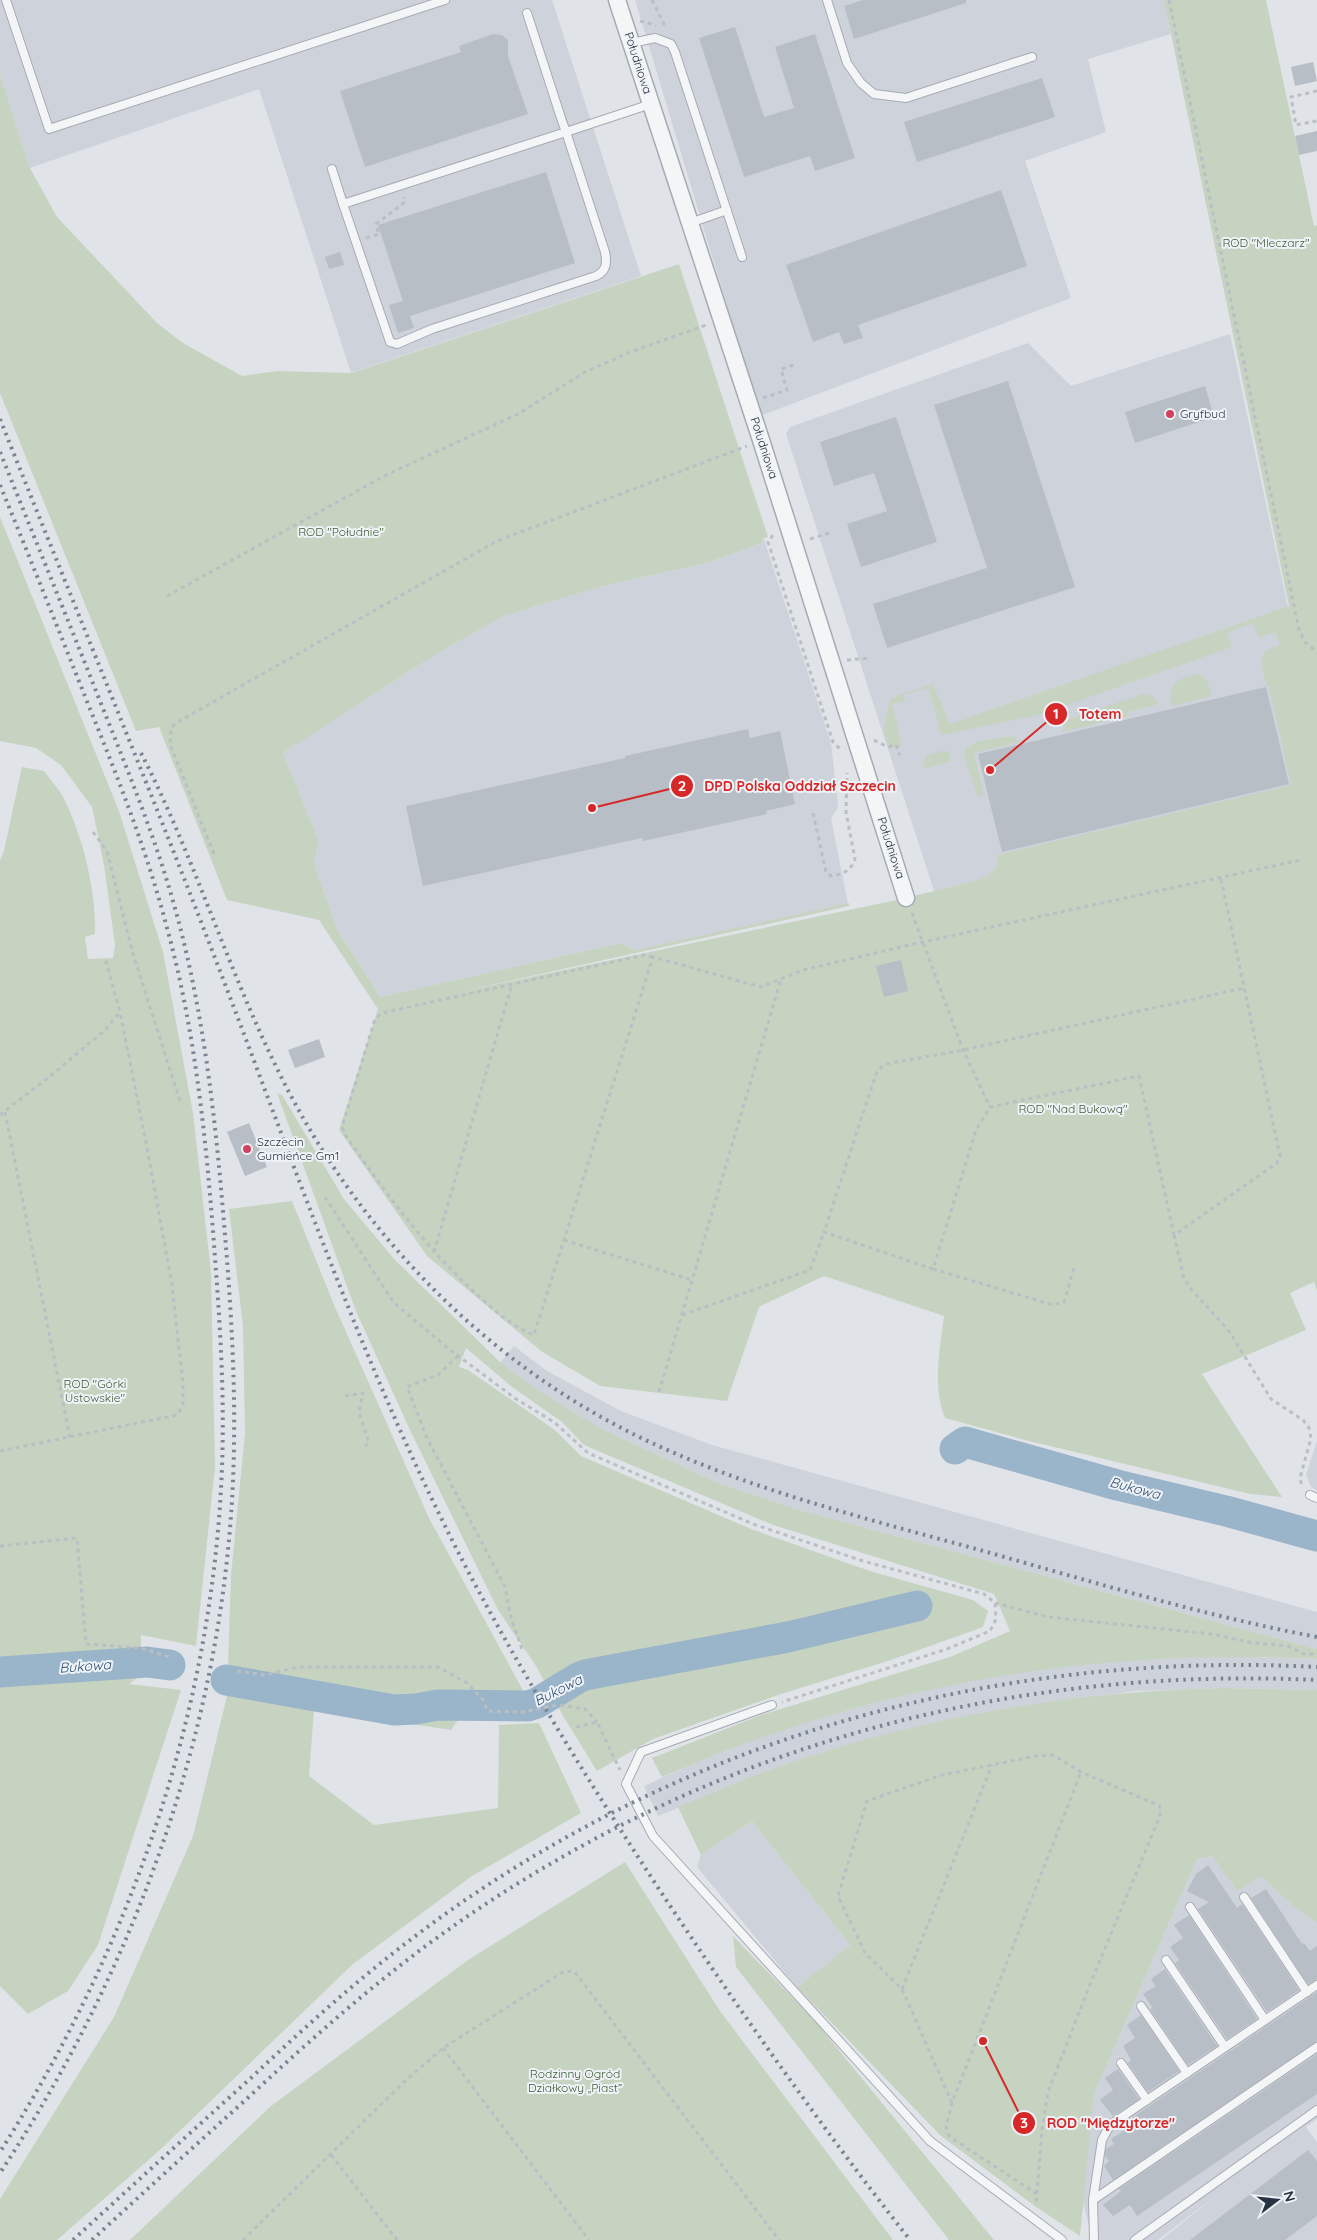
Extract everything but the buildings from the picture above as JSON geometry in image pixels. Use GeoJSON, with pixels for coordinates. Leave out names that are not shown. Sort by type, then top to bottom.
{"type":"FeatureCollection","features":[{"type":"Feature","properties":{"kind":"street","name":"Południowa"},"geometry":{"type":"LineString","coordinates":[[617,0],[761,440],[906,898]]}},
{"type":"Feature","properties":{"kind":"lane"},"geometry":{"type":"LineString","coordinates":[[6,0],[49,129],[445,0]]}},
{"type":"Feature","properties":{"kind":"lane"},"geometry":{"type":"LineString","coordinates":[[827,0],[847,63],[862,83],[874,94],[906,98],[1032,57]]}},
{"type":"Feature","properties":{"kind":"lane"},"geometry":{"type":"LineString","coordinates":[[332,169],[387,338],[393,344],[432,329],[601,274],[606,265],[605,252],[527,13]]}},
{"type":"Feature","properties":{"kind":"lane"},"geometry":{"type":"LineString","coordinates":[[632,43],[655,38],[671,44],[742,257]]}},
{"type":"Feature","properties":{"kind":"lane"},"geometry":{"type":"LineString","coordinates":[[344,204],[651,104]]}},
{"type":"Feature","properties":{"kind":"lane"},"geometry":{"type":"LineString","coordinates":[[690,223],[726,210]]}},
{"type":"Feature","properties":{"kind":"lane"},"geometry":{"type":"LineString","coordinates":[[772,1705],[641,1752],[626,1784],[653,1836],[930,2141],[1062,2240]]}},
{"type":"Feature","properties":{"kind":"lane"},"geometry":{"type":"LineString","coordinates":[[1244,1897],[1307,1992]]}},
{"type":"Feature","properties":{"kind":"lane"},"geometry":{"type":"LineString","coordinates":[[1190,1907],[1265,2020]]}},
{"type":"Feature","properties":{"kind":"lane"},"geometry":{"type":"LineString","coordinates":[[1166,1960],[1225,2047]]}},
{"type":"Feature","properties":{"kind":"lane"},"geometry":{"type":"LineString","coordinates":[[1094,2240],[1093,2200],[1102,2140],[1110,2125],[1317,1985]]}},
{"type":"Feature","properties":{"kind":"lane"},"geometry":{"type":"LineString","coordinates":[[1141,2006],[1187,2073]]}},
{"type":"Feature","properties":{"kind":"lane"},"geometry":{"type":"LineString","coordinates":[[1093,2200],[1317,2046]]}},
{"type":"Feature","properties":{"kind":"lane"},"geometry":{"type":"LineString","coordinates":[[1121,2063],[1147,2100]]}},
{"type":"Feature","properties":{"kind":"lane"},"geometry":{"type":"LineString","coordinates":[[1135,2240],[1317,2110]]}},
{"type":"Feature","properties":{"kind":"path"},"geometry":{"type":"LineString","coordinates":[[1169,0],[1299,630],[1306,644],[1317,652]]}},
{"type":"Feature","properties":{"kind":"path"},"geometry":{"type":"LineString","coordinates":[[1317,91],[1291,97],[1296,125],[1317,121]]}},
{"type":"Feature","properties":{"kind":"path"},"geometry":{"type":"LineString","coordinates":[[379,232],[376,224],[405,202],[400,186]]}},
{"type":"Feature","properties":{"kind":"path"},"geometry":{"type":"LineString","coordinates":[[167,596],[386,475],[518,414],[585,372],[628,353],[722,319]]}},
{"type":"Feature","properties":{"kind":"path"},"geometry":{"type":"LineString","coordinates":[[214,854],[170,744],[172,728],[176,723],[497,541],[761,440]]}},
{"type":"Feature","properties":{"kind":"path"},"geometry":{"type":"LineString","coordinates":[[786,518],[774,521],[773,534],[768,542],[833,742],[841,751],[846,752],[859,748],[873,740]]}},
{"type":"Feature","properties":{"kind":"path"},"geometry":{"type":"LineString","coordinates":[[847,667],[845,661],[871,658]]}},
{"type":"Feature","properties":{"kind":"path"},"geometry":{"type":"LineString","coordinates":[[869,734],[873,740],[884,746],[896,745],[900,755]]}},
{"type":"Feature","properties":{"kind":"path"},"geometry":{"type":"LineString","coordinates":[[813,813],[826,872],[831,876],[847,871],[853,865],[855,859],[846,812],[847,771]]}},
{"type":"Feature","properties":{"kind":"path"},"geometry":{"type":"LineString","coordinates":[[93,832],[107,850],[134,954],[180,1101]]}},
{"type":"Feature","properties":{"kind":"path"},"geometry":{"type":"LineString","coordinates":[[653,957],[534,1335],[521,1330],[495,1310],[463,1282],[434,1252],[382,1187],[346,1136],[342,1127],[376,1019],[382,1013],[644,955],[653,957],[761,987],[803,970],[922,942],[1221,879],[1301,860]]}},
{"type":"Feature","properties":{"kind":"path"},"geometry":{"type":"LineString","coordinates":[[1174,1235],[1277,1163],[1280,1156],[1221,879]]}},
{"type":"Feature","properties":{"kind":"path"},"geometry":{"type":"LineString","coordinates":[[906,898],[963,1050],[990,1107]]}},
{"type":"Feature","properties":{"kind":"path"},"geometry":{"type":"LineString","coordinates":[[0,1451],[177,1415],[183,1405],[183,1384],[172,1285],[146,1137],[120,1012],[105,958]]}},
{"type":"Feature","properties":{"kind":"path"},"geometry":{"type":"LineString","coordinates":[[659,1392],[781,979]]}},
{"type":"Feature","properties":{"kind":"path"},"geometry":{"type":"LineString","coordinates":[[434,1252],[513,984]]}},
{"type":"Feature","properties":{"kind":"path"},"geometry":{"type":"LineString","coordinates":[[681,1315],[810,1270],[877,1071],[886,1064],[963,1050],[1244,988]]}},
{"type":"Feature","properties":{"kind":"path"},"geometry":{"type":"LineString","coordinates":[[0,1115],[106,1029],[120,1012]]}},
{"type":"Feature","properties":{"kind":"path"},"geometry":{"type":"LineString","coordinates":[[933,1269],[976,1130],[990,1107],[1138,1076],[1184,1279],[1229,1331],[1272,1399],[1303,1420],[1309,1428],[1311,1438],[1300,1478],[1302,1487],[1313,1496]]}},
{"type":"Feature","properties":{"kind":"path"},"geometry":{"type":"LineString","coordinates":[[5,1112],[70,1438]]}},
{"type":"Feature","properties":{"kind":"path"},"geometry":{"type":"LineString","coordinates":[[325,1197],[394,1303],[458,1356],[516,1399],[554,1422],[588,1454],[753,1524],[863,1561],[984,1594],[995,1603],[1048,1617],[1212,1634],[1253,1643],[1288,1646],[1304,1654],[1317,1654]]}},
{"type":"Feature","properties":{"kind":"path"},"geometry":{"type":"LineString","coordinates":[[824,1232],[933,1269],[1053,1306],[1064,1302],[1074,1268]]}},
{"type":"Feature","properties":{"kind":"path"},"geometry":{"type":"LineString","coordinates":[[564,1240],[692,1280]]}},
{"type":"Feature","properties":{"kind":"path"},"geometry":{"type":"LineString","coordinates":[[458,1356],[438,1375],[407,1387],[427,1438],[506,1587],[511,1618],[522,1649]]}},
{"type":"Feature","properties":{"kind":"path"},"geometry":{"type":"LineString","coordinates":[[345,1396],[363,1393],[359,1412],[369,1443],[365,1446]]}},
{"type":"Feature","properties":{"kind":"path"},"geometry":{"type":"LineString","coordinates":[[0,1546],[77,1538],[86,1644],[141,1648],[172,1658]]}},
{"type":"Feature","properties":{"kind":"path"},"geometry":{"type":"LineString","coordinates":[[772,1705],[947,1649],[990,1631],[996,1619],[995,1603]]}},
{"type":"Feature","properties":{"kind":"path"},"geometry":{"type":"LineString","coordinates":[[237,1671],[265,1675],[298,1667],[438,1667],[467,1683],[485,1702],[488,1711],[522,1712],[558,1705],[585,1709],[597,1722],[626,1784]]}},
{"type":"Feature","properties":{"kind":"path"},"geometry":{"type":"LineString","coordinates":[[576,1727],[597,1722]]}},
{"type":"Feature","properties":{"kind":"path"},"geometry":{"type":"LineString","coordinates":[[952,2103],[902,1989],[865,1953],[838,1896],[867,1801],[942,1775],[1036,1756],[1053,1756],[1081,1772],[1160,1806],[1160,1816],[1091,1982],[1048,2092],[1042,2130],[1036,2207]]}},
{"type":"Feature","properties":{"kind":"path"},"geometry":{"type":"LineString","coordinates":[[902,1989],[992,1765]]}},
{"type":"Feature","properties":{"kind":"path"},"geometry":{"type":"LineString","coordinates":[[1037,2194],[950,2137],[946,2128],[952,2103],[1081,1772]]}},
{"type":"Feature","properties":{"kind":"path"},"geometry":{"type":"LineString","coordinates":[[243,2240],[404,2082],[443,2048],[563,1972],[574,1971],[779,2240]]}},
{"type":"Feature","properties":{"kind":"path"},"geometry":{"type":"LineString","coordinates":[[443,2048],[589,2240]]}},
{"type":"Feature","properties":{"kind":"path"},"geometry":{"type":"LineString","coordinates":[[331,2155],[397,2240]]}},
{"type":"Feature","properties":{"kind":"shaded area"},"geometry":{"type":"Polygon","coordinates":[[[0,0],[552,0],[641,276],[351,373],[259,89],[30,168],[0,74],[0,0]]]}},
{"type":"Feature","properties":{"kind":"shaded area"},"geometry":{"type":"Polygon","coordinates":[[[635,0],[1164,0],[1171,34],[1088,59],[1106,132],[1025,161],[1071,298],[760,416],[635,0]]]}},
{"type":"Feature","properties":{"kind":"shaded area"},"geometry":{"type":"Polygon","coordinates":[[[1230,334],[1317,744],[1317,798],[934,891],[786,434],[790,427],[1028,343],[1071,386],[1230,334]]]}},
{"type":"Feature","properties":{"kind":"shaded area"},"geometry":{"type":"Polygon","coordinates":[[[761,539],[764,539],[831,743],[838,804],[831,818],[848,904],[635,950],[621,943],[380,997],[337,929],[314,864],[319,841],[283,753],[438,653],[504,616],[603,586],[707,563],[762,543],[761,539]]]}},
{"type":"Feature","properties":{"kind":"shaded area"},"geometry":{"type":"Polygon","coordinates":[[[514,1346],[547,1371],[621,1411],[712,1445],[1317,1612],[1317,1649],[803,1511],[718,1483],[602,1429],[533,1387],[500,1363],[514,1346]]]}},
{"type":"Feature","properties":{"kind":"shaded area"},"geometry":{"type":"Polygon","coordinates":[[[1317,1441],[1317,1490],[1311,1487],[1306,1475],[1317,1441]]]}},
{"type":"Feature","properties":{"kind":"shaded area"},"geometry":{"type":"Polygon","coordinates":[[[1228,1656],[1317,1659],[1317,1690],[1225,1688],[1136,1691],[985,1712],[881,1736],[783,1765],[658,1816],[644,1786],[694,1763],[777,1731],[872,1702],[914,1692],[998,1675],[1077,1665],[1127,1660],[1228,1656]]]}},
{"type":"Feature","properties":{"kind":"shaded area"},"geometry":{"type":"Polygon","coordinates":[[[752,1821],[850,1945],[797,1987],[697,1867],[701,1855],[752,1821]]]}},
{"type":"Feature","properties":{"kind":"shaded area"},"geometry":{"type":"Polygon","coordinates":[[[1213,1856],[1261,1876],[1293,1906],[1317,1923],[1317,2119],[1306,2127],[1317,2142],[1317,2240],[1161,2240],[1221,2192],[1158,2240],[1093,2240],[1082,2199],[1094,2094],[1197,1859],[1213,1856]]]}},
{"type":"Feature","properties":{"kind":"green space"},"geometry":{"type":"Polygon","coordinates":[[[1164,0],[1266,0],[1314,226],[1317,225],[1317,1291],[1314,1282],[1290,1293],[1306,1330],[1202,1374],[1282,1497],[1250,1494],[1025,1440],[945,1418],[941,1406],[938,1381],[944,1316],[824,1276],[759,1307],[727,1401],[600,1386],[541,1351],[427,1256],[339,1130],[378,1009],[319,920],[227,900],[159,727],[136,731],[0,393],[0,74],[30,168],[57,217],[157,323],[183,343],[242,376],[277,371],[352,373],[679,264],[768,537],[761,539],[762,543],[707,563],[603,586],[504,616],[438,653],[283,753],[319,841],[314,864],[337,929],[380,997],[621,943],[635,950],[849,903],[849,906],[450,994],[906,898],[1014,871],[978,879],[993,871],[998,860],[997,855],[1291,785],[1269,686],[1266,687],[1261,661],[1265,651],[1280,645],[1275,632],[1259,638],[1253,623],[1227,633],[1232,647],[1039,715],[941,735],[929,688],[904,695],[905,701],[892,704],[902,746],[893,748],[885,738],[884,732],[891,698],[933,684],[950,724],[1289,606],[1164,0]]]}},
{"type":"Feature","properties":{"kind":"green space","name":"ROD \"Górki Ustowskie\""},"geometry":{"type":"Polygon","coordinates":[[[0,517],[119,811],[163,952],[193,1113],[211,1272],[215,1467],[196,1646],[141,1635],[141,1675],[129,1684],[181,1690],[98,1945],[68,1991],[28,2014],[0,1986],[0,861],[4,851],[22,767],[44,771],[64,799],[78,833],[88,867],[95,918],[95,934],[85,937],[88,959],[113,958],[115,945],[104,865],[92,807],[61,765],[36,748],[0,741],[0,517]]]}},
{"type":"Feature","properties":{"kind":"green space"},"geometry":{"type":"Polygon","coordinates":[[[1200,674],[1207,680],[1212,696],[1171,706],[1171,692],[1176,682],[1186,677],[1200,674]]]}},
{"type":"Feature","properties":{"kind":"green space"},"geometry":{"type":"Polygon","coordinates":[[[1143,694],[1153,696],[1159,704],[1128,712],[1129,716],[1062,732],[1064,723],[1069,719],[1143,694]]]}},
{"type":"Feature","properties":{"kind":"green space"},"geometry":{"type":"Polygon","coordinates":[[[1013,736],[1020,742],[974,753],[984,795],[978,797],[964,756],[966,748],[979,741],[1013,736]]]}},
{"type":"Feature","properties":{"kind":"green space"},"geometry":{"type":"Polygon","coordinates":[[[944,750],[949,753],[951,761],[925,769],[923,762],[927,756],[944,750]]]}},
{"type":"Feature","properties":{"kind":"green space"},"geometry":{"type":"Polygon","coordinates":[[[277,1093],[282,1095],[344,1199],[395,1260],[501,1363],[533,1387],[602,1429],[718,1483],[803,1511],[1317,1649],[1317,1659],[1232,1657],[1148,1660],[1065,1667],[982,1679],[901,1696],[820,1718],[741,1745],[662,1777],[652,1758],[761,1715],[950,1657],[1010,1631],[994,1594],[773,1525],[584,1445],[562,1422],[512,1387],[466,1348],[459,1367],[468,1370],[555,1430],[581,1456],[751,1529],[870,1571],[973,1600],[988,1611],[983,1627],[888,1661],[781,1694],[653,1739],[597,1771],[563,1716],[536,1666],[498,1610],[409,1428],[356,1311],[277,1093]]]}},
{"type":"Feature","properties":{"kind":"green space"},"geometry":{"type":"Polygon","coordinates":[[[292,1201],[335,1307],[429,1518],[525,1694],[468,1705],[451,1730],[314,1709],[309,1776],[374,1825],[498,1808],[499,1725],[539,1723],[581,1813],[472,1876],[353,1964],[162,2148],[57,2240],[0,2240],[0,2199],[114,2017],[193,1836],[227,1696],[231,1575],[245,1433],[243,1326],[229,1209],[292,1201]]]}},
{"type":"Feature","properties":{"kind":"green space"},"geometry":{"type":"Polygon","coordinates":[[[1225,1688],[1317,1690],[1317,1923],[1293,1906],[1261,1876],[1237,1891],[1213,1856],[1197,1859],[1094,2094],[1080,2236],[1036,2207],[941,2136],[797,1987],[850,1945],[752,1821],[701,1855],[678,1807],[783,1765],[891,1733],[946,1720],[1001,1709],[1113,1694],[1225,1688]]]}},
{"type":"Feature","properties":{"kind":"green space","name":"Rodzinny Ogród Działkowy „Piast”"},"geometry":{"type":"Polygon","coordinates":[[[625,1862],[720,2011],[893,2240],[130,2240],[271,2106],[468,1960],[625,1862]]]}},
{"type":"Feature","properties":{"kind":"green space"},"geometry":{"type":"Polygon","coordinates":[[[733,1936],[815,2021],[994,2240],[949,2240],[736,1967],[733,1936]]]}},
{"type":"Feature","properties":{"kind":"waterway","name":"Bukowa"},"geometry":{"type":"LineString","coordinates":[[955,1449],[965,1442],[1117,1485],[1226,1511],[1317,1536]]}},
{"type":"Feature","properties":{"kind":"waterway","name":"Bukowa"},"geometry":{"type":"LineString","coordinates":[[226,1680],[394,1710],[438,1705],[528,1706],[537,1703],[585,1675],[788,1637],[917,1606]]}},
{"type":"Feature","properties":{"kind":"waterway","name":"Bukowa"},"geometry":{"type":"LineString","coordinates":[[0,1672],[147,1662],[170,1665]]}},
{"type":"Feature","properties":{"kind":"railway"},"geometry":{"type":"LineString","coordinates":[[0,419],[172,848],[334,1271],[391,1409],[421,1477],[454,1544],[500,1630],[549,1715],[653,1880],[778,2063],[910,2240]]}},
{"type":"Feature","properties":{"kind":"railway"},"geometry":{"type":"LineString","coordinates":[[0,452],[138,798],[157,849],[173,901],[200,1020],[212,1101],[224,1223],[234,1381],[232,1500],[229,1540],[218,1624],[202,1707],[180,1790],[153,1870],[121,1949],[85,2026],[45,2101],[0,2173]]}},
{"type":"Feature","properties":{"kind":"railway"},"geometry":{"type":"LineString","coordinates":[[0,485],[131,815],[159,899],[176,965],[191,1040],[206,1154],[219,1320],[223,1437],[215,1558],[202,1648],[182,1737],[156,1824],[125,1910],[88,1993],[46,2074],[0,2152]]}},
{"type":"Feature","properties":{"kind":"railway"},"geometry":{"type":"LineString","coordinates":[[141,753],[185,850],[267,1048],[291,1096],[318,1143],[350,1191],[386,1237],[425,1280],[467,1321],[512,1358],[560,1392],[610,1422],[663,1448],[741,1479],[823,1506],[1110,1587],[1275,1629],[1317,1637]]}},
{"type":"Feature","properties":{"kind":"railway"},"geometry":{"type":"LineString","coordinates":[[73,2240],[351,1987],[393,1953],[514,1868],[619,1809],[728,1761],[841,1722],[957,1693],[1075,1674],[1196,1666],[1317,1667]]}},
{"type":"Feature","properties":{"kind":"railway"},"geometry":{"type":"LineString","coordinates":[[92,2240],[314,2037],[401,1965],[523,1880],[627,1822],[735,1774],[846,1736],[961,1707],[1077,1688],[1196,1679],[1317,1680]]}},
{"type":"Feature","properties":{"kind":"place","name":"Gryfbud"},"geometry":{"type":"Point","coordinates":[1170,414]}},
{"type":"Feature","properties":{"kind":"place","name":"Totem"},"geometry":{"type":"Point","coordinates":[990,770]}},
{"type":"Feature","properties":{"kind":"place","name":"DPD Polska Oddział Szczecin"},"geometry":{"type":"Point","coordinates":[592,808]}},
{"type":"Feature","properties":{"kind":"place","name":"Szczecin Gumieńce Gm1"},"geometry":{"type":"Point","coordinates":[247,1149]}},
{"type":"Feature","properties":{"kind":"place","name":"ROD \"Międzytorze\""},"geometry":{"type":"Point","coordinates":[983,2041]}},
{"type":"Feature","properties":{"kind":"park label","name":"ROD \"Mleczarz\""},"geometry":{"type":"Point","coordinates":[1266,243]}},
{"type":"Feature","properties":{"kind":"park label","name":"ROD \"Południe\""},"geometry":{"type":"Point","coordinates":[341,532]}},
{"type":"Feature","properties":{"kind":"park label","name":"ROD \"Nad Bukową\""},"geometry":{"type":"Point","coordinates":[1073,1109]}}]}
